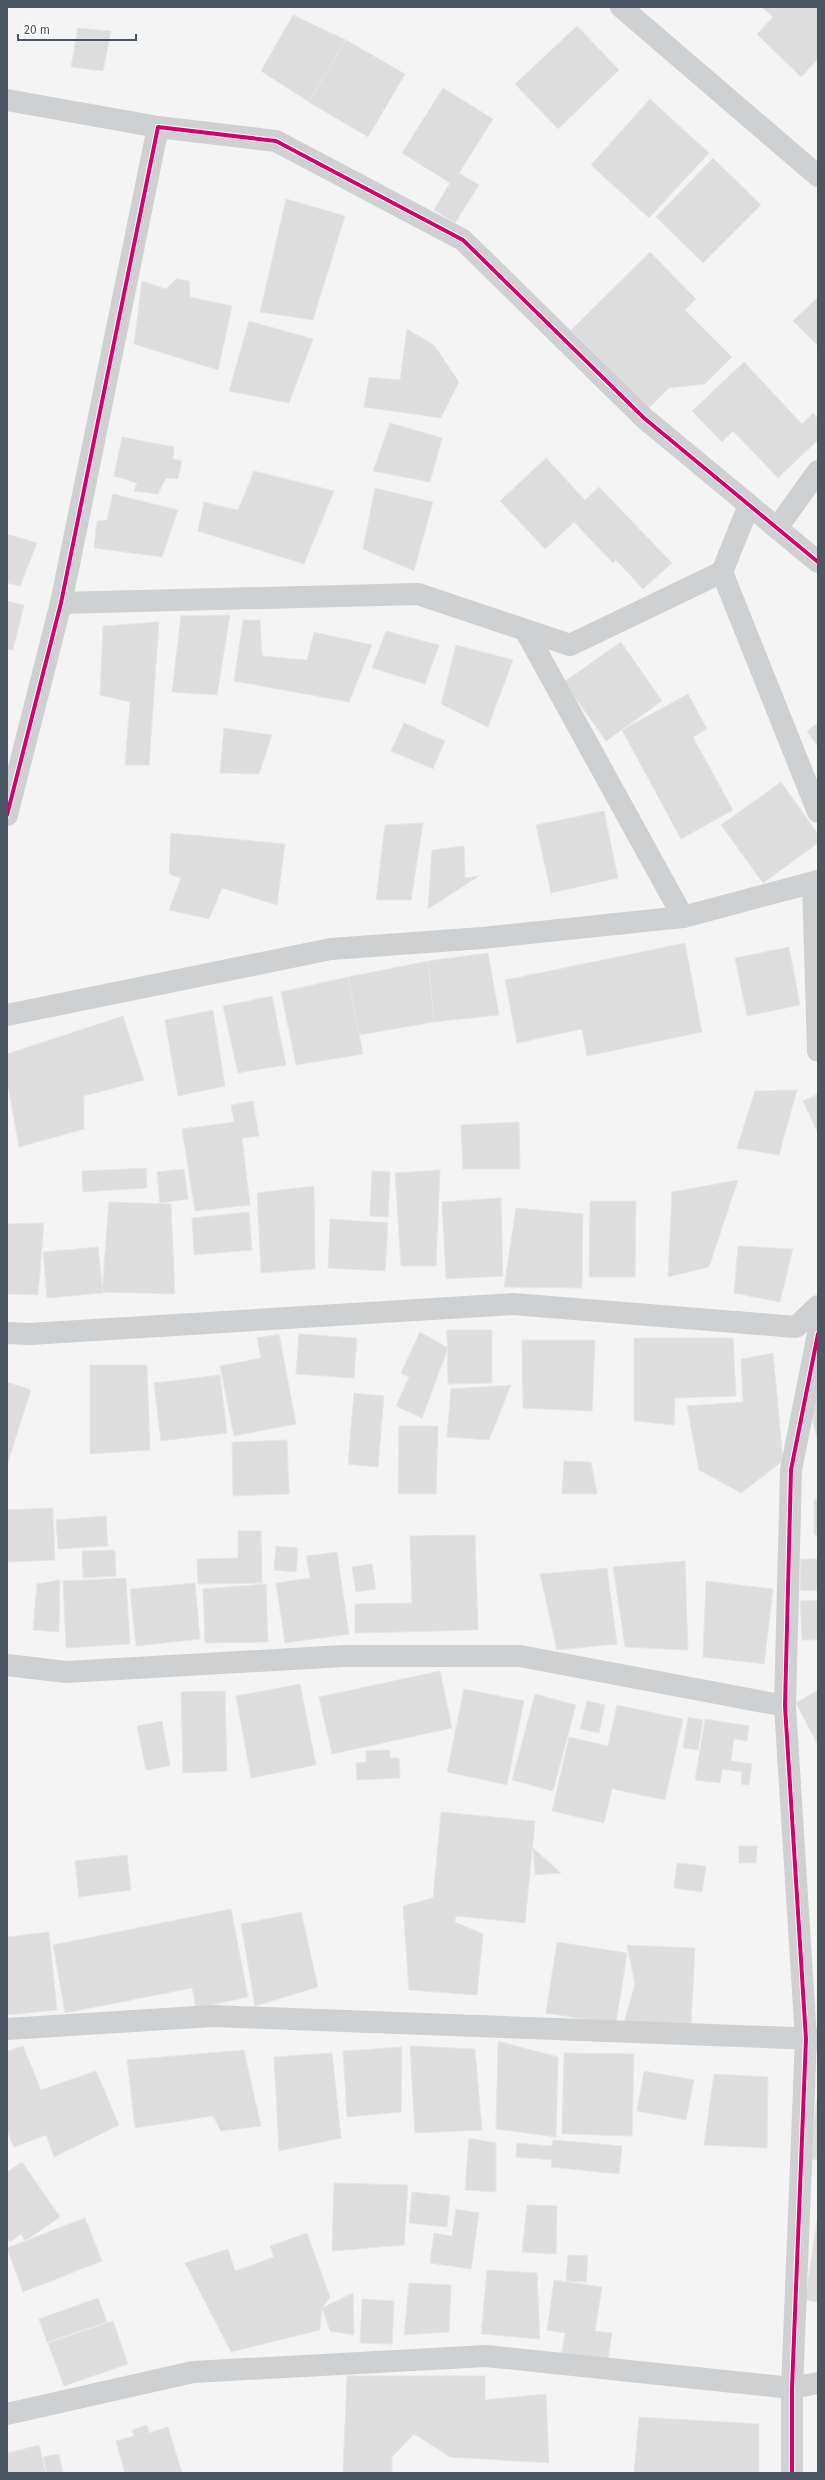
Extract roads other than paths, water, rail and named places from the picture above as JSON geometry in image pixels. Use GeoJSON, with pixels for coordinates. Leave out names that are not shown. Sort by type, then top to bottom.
{"type":"FeatureCollection","features":[{"type":"Feature","properties":{"kind":"street"},"geometry":{"type":"LineString","coordinates":[[621,7],[818,176]]}},
{"type":"Feature","properties":{"kind":"street"},"geometry":{"type":"LineString","coordinates":[[7,100],[158,127],[276,141],[463,240],[644,418],[818,562]]}},
{"type":"Feature","properties":{"kind":"street"},"geometry":{"type":"LineString","coordinates":[[7,815],[61,603],[158,127]]}},
{"type":"Feature","properties":{"kind":"street"},"geometry":{"type":"LineString","coordinates":[[777,528],[818,471]]}},
{"type":"Feature","properties":{"kind":"street"},"geometry":{"type":"LineString","coordinates":[[61,603],[418,594],[570,645],[722,572],[749,505]]}},
{"type":"Feature","properties":{"kind":"street"},"geometry":{"type":"LineString","coordinates":[[722,572],[818,812]]}},
{"type":"Feature","properties":{"kind":"street"},"geometry":{"type":"LineString","coordinates":[[525,630],[683,917]]}},
{"type":"Feature","properties":{"kind":"street"},"geometry":{"type":"LineString","coordinates":[[7,1015],[331,949],[482,938],[683,917],[816,882],[818,1051]]}},
{"type":"Feature","properties":{"kind":"street"},"geometry":{"type":"LineString","coordinates":[[7,1333],[38,1334],[513,1304],[796,1327],[818,1306]]}},
{"type":"Feature","properties":{"kind":"street"},"geometry":{"type":"LineString","coordinates":[[792,2473],[792,2388],[812,2039],[785,1706],[791,1470],[818,1334]]}},
{"type":"Feature","properties":{"kind":"street"},"geometry":{"type":"LineString","coordinates":[[7,1665],[66,1672],[344,1656],[520,1656],[785,1706]]}},
{"type":"Feature","properties":{"kind":"street"},"geometry":{"type":"LineString","coordinates":[[7,2029],[213,2016],[812,2039]]}},
{"type":"Feature","properties":{"kind":"street"},"geometry":{"type":"LineString","coordinates":[[7,2414],[193,2372],[486,2356],[792,2388],[818,2383]]}}]}
